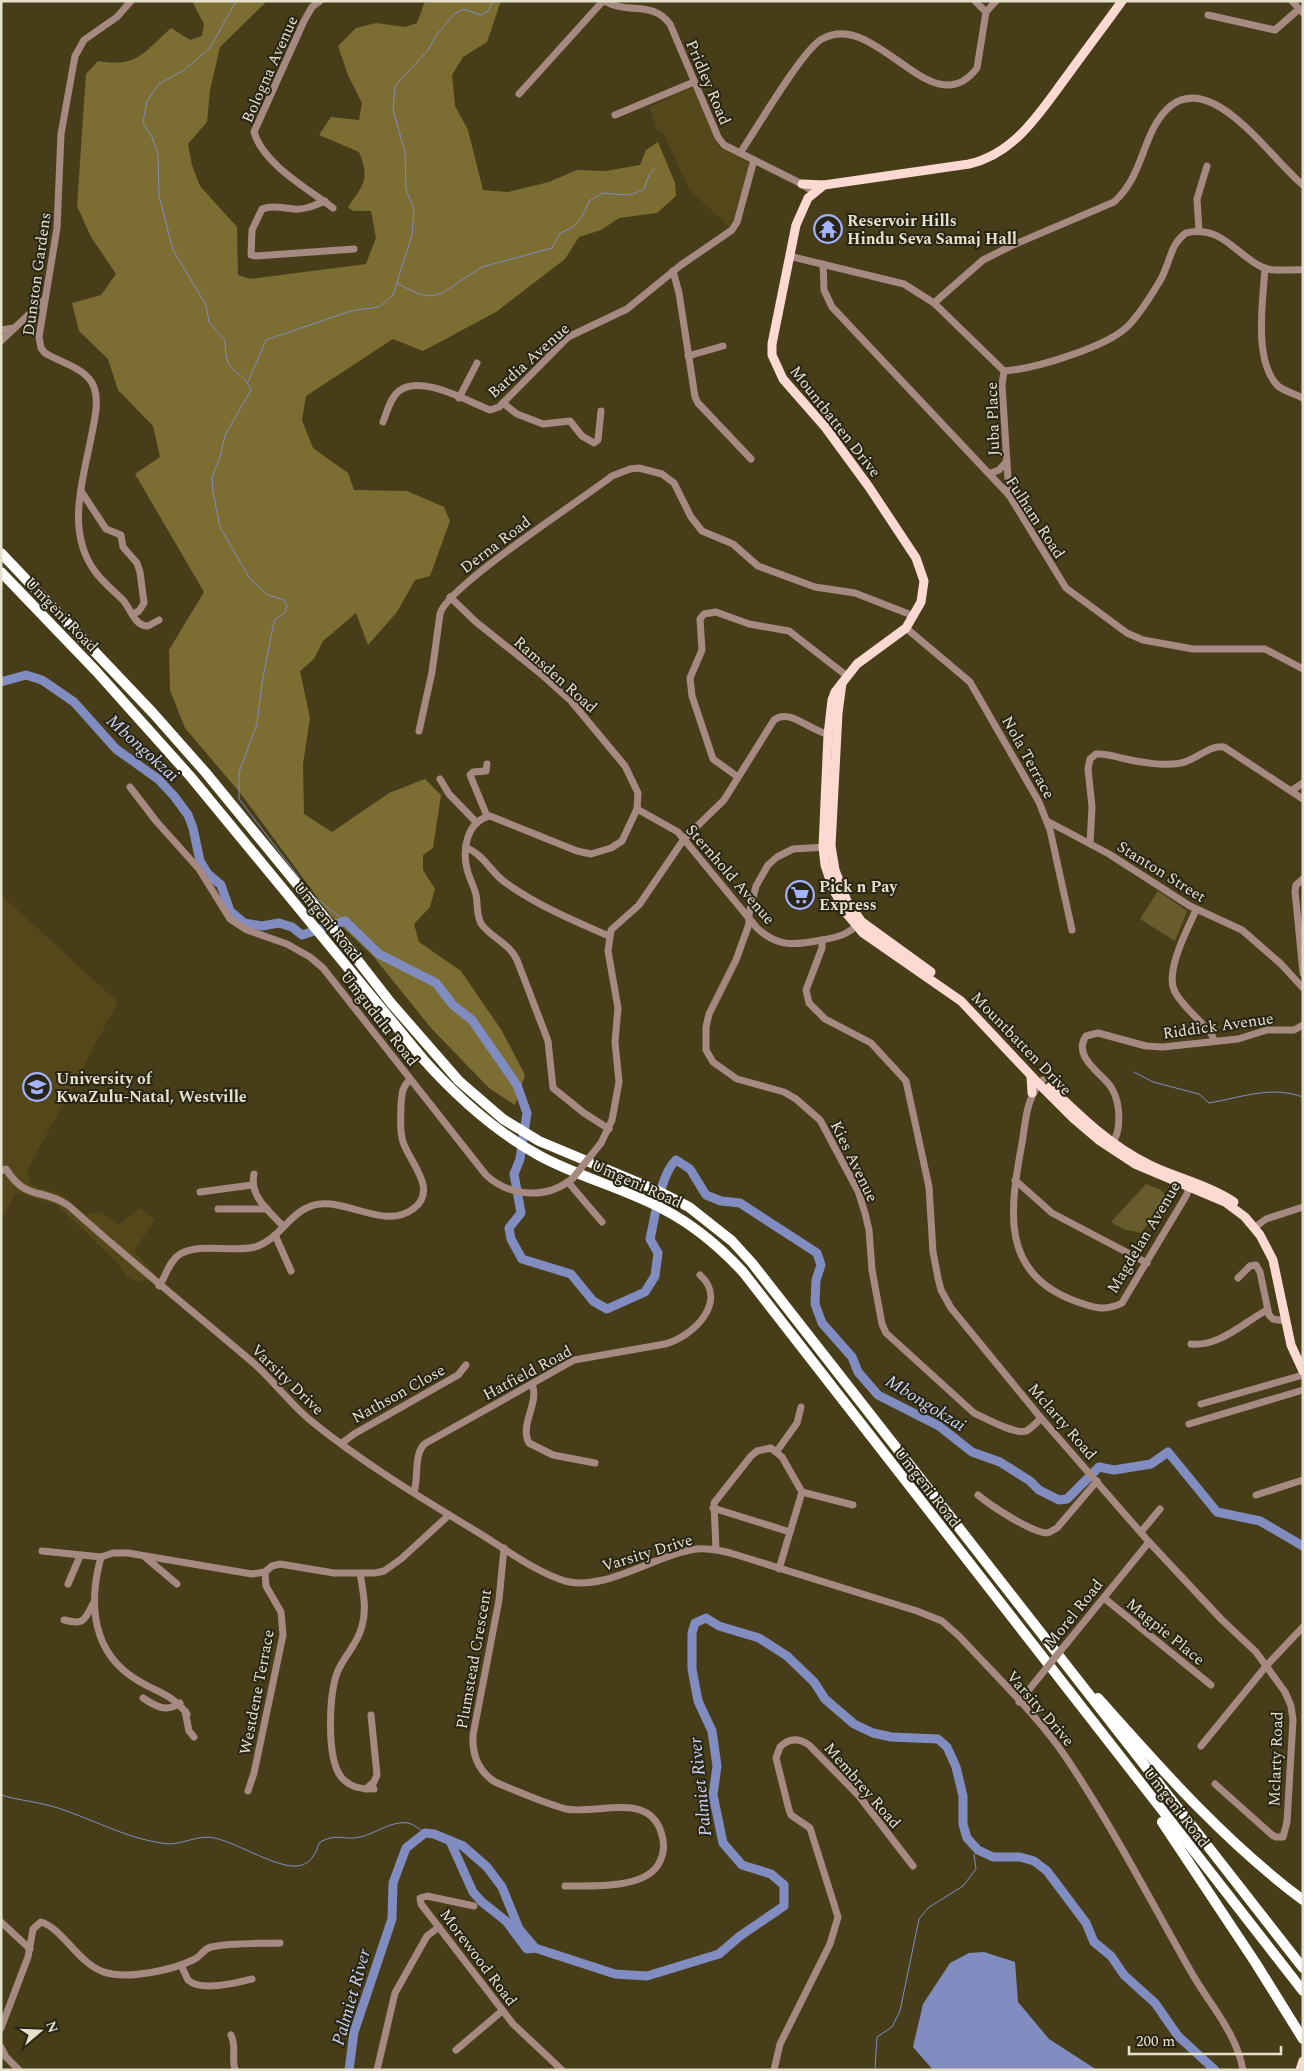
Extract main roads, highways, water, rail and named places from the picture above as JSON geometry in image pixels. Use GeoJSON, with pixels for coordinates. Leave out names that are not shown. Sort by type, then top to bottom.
{"type":"FeatureCollection","features":[{"type":"Feature","properties":{"kind":"highway","name":"Umgeni Road"},"geometry":{"type":"LineString","coordinates":[[1,553],[153,713],[206,773],[324,917],[390,1003],[459,1081],[483,1103],[514,1126],[539,1141],[661,1192],[709,1221],[752,1263],[1303,1968]]}},
{"type":"Feature","properties":{"kind":"highway","name":"Umgeni Road"},"geometry":{"type":"LineString","coordinates":[[1,572],[96,671],[190,776],[437,1075],[471,1108],[513,1140],[540,1155],[658,1206],[714,1242],[743,1272],[1303,1991]]}},
{"type":"Feature","properties":{"kind":"highway"},"geometry":{"type":"LineString","coordinates":[[1036,1628],[1173,1783],[1212,1823],[1303,1900]]}},
{"type":"Feature","properties":{"kind":"highway"},"geometry":{"type":"LineString","coordinates":[[1122,1761],[1255,1962],[1303,2039]]}},
{"type":"Feature","properties":{"kind":"main road","name":"Mountbatten Drive"},"geometry":{"type":"LineString","coordinates":[[1122,1],[1035,119],[1009,145],[991,157],[969,164],[824,185],[808,198],[796,225],[772,344],[776,365],[783,379],[847,455],[916,558],[924,581],[921,602],[906,628],[864,659],[844,680],[832,700],[825,865],[847,914],[955,991],[981,1014],[1073,1118],[1143,1168],[1190,1185],[1225,1202],[1256,1226],[1276,1252],[1295,1340],[1303,1360]]}},
{"type":"Feature","properties":{"kind":"main road"},"geometry":{"type":"LineString","coordinates":[[802,184],[824,185]]}},
{"type":"Feature","properties":{"kind":"main road","name":"Mountbatten Drive"},"geometry":{"type":"LineString","coordinates":[[859,924],[883,949],[956,997],[1031,1076],[1041,1082]]}},
{"type":"Feature","properties":{"kind":"main road"},"geometry":{"type":"LineString","coordinates":[[1031,1076],[1032,1093]]}},
{"type":"Feature","properties":{"kind":"main road","name":"Mountbatten Drive"},"geometry":{"type":"LineString","coordinates":[[1256,1226],[1273,1260],[1291,1345],[1303,1373]]}},
{"type":"Feature","properties":{"kind":"main road"},"geometry":{"type":"LineString","coordinates":[[1300,2070],[1303,2061]]}},
{"type":"Feature","properties":{"kind":"water"},"geometry":{"type":"Polygon","coordinates":[[[984,1952],[1015,1962],[1018,2002],[1049,2039],[1097,2070],[933,2070],[913,2047],[923,2004],[950,1963],[969,1953],[984,1952]]]}},
{"type":"Feature","properties":{"kind":"waterway"},"geometry":{"type":"LineString","coordinates":[[236,1],[210,48],[184,70],[159,84],[147,101],[143,123],[152,137],[158,155],[159,196],[173,250],[206,305],[209,322],[225,340],[230,366],[247,382],[251,390],[225,435],[220,457],[212,477],[220,527],[250,579],[268,595],[284,600],[287,606],[285,613],[275,619],[273,626],[262,683],[257,724],[239,772],[239,799],[313,896],[345,921]]}},
{"type":"Feature","properties":{"kind":"waterway"},"geometry":{"type":"LineString","coordinates":[[248,382],[266,340],[351,311],[379,307],[393,295],[412,235],[414,210],[406,189],[405,152],[393,110],[395,86],[428,50],[437,34],[454,14],[464,9],[481,15],[488,11],[493,1]]}},
{"type":"Feature","properties":{"kind":"waterway"},"geometry":{"type":"LineString","coordinates":[[398,284],[419,294],[431,296],[442,293],[482,267],[552,248],[560,233],[573,227],[582,217],[589,201],[603,193],[624,195],[639,192],[644,189],[649,175],[655,168]]}},
{"type":"Feature","properties":{"kind":"waterway","name":"Mbongokzai"},"geometry":{"type":"LineString","coordinates":[[1,682],[26,675],[42,680],[74,702],[116,749],[158,779],[188,815],[193,828],[200,861],[208,874],[221,885],[230,911],[244,923],[262,926],[279,923],[292,927],[302,935],[345,921],[379,954],[436,983],[453,1005],[472,1020],[517,1085],[527,1113],[520,1159],[514,1174],[521,1213],[509,1228],[511,1239],[522,1259],[571,1274],[593,1301],[607,1309],[645,1292],[655,1276],[658,1253],[650,1239],[659,1197],[670,1167],[676,1160],[690,1169],[706,1195],[721,1201],[740,1203],[817,1253],[821,1265],[816,1280],[815,1304],[822,1323],[852,1357],[858,1372],[878,1395],[939,1426],[972,1452],[1000,1462],[1030,1481],[1039,1490],[1059,1500],[1067,1499],[1099,1467],[1114,1470],[1151,1464],[1168,1452],[1217,1512],[1260,1521],[1303,1546]]}},
{"type":"Feature","properties":{"kind":"waterway"},"geometry":{"type":"LineString","coordinates":[[1134,1072],[1153,1082],[1199,1094],[1209,1103],[1268,1092],[1279,1092],[1303,1097]]}},
{"type":"Feature","properties":{"kind":"waterway","name":"Palmiet River"},"geometry":{"type":"LineString","coordinates":[[349,2070],[354,2032],[392,1919],[393,1883],[406,1848],[425,1833],[434,1834],[463,1846],[487,1867],[502,1887],[519,1929],[535,1948],[615,1974],[647,1976],[719,1954],[740,1936],[784,1906],[784,1885],[771,1874],[742,1865],[723,1843],[713,1795],[717,1766],[712,1731],[698,1701],[692,1669],[692,1633],[695,1623],[706,1618],[719,1626],[759,1638],[787,1656],[814,1682],[825,1699],[854,1724],[873,1733],[891,1737],[938,1739],[947,1747],[956,1767],[963,1796],[963,1824],[967,1838],[978,1850],[993,1857],[1020,1857],[1034,1861],[1047,1871],[1086,1923],[1094,1942],[1111,1956],[1124,1975],[1155,2003],[1178,2036],[1215,2070]]}},
{"type":"Feature","properties":{"kind":"waterway"},"geometry":{"type":"LineString","coordinates":[[1,1795],[54,1807],[131,1836],[155,1842],[172,1844],[200,1838],[215,1838],[289,1866],[306,1864],[314,1855],[319,1843],[330,1838],[360,1837],[390,1825],[402,1823],[408,1823],[425,1833]]}},
{"type":"Feature","properties":{"kind":"waterway"},"geometry":{"type":"LineString","coordinates":[[450,1841],[473,1892],[482,1902],[506,1921],[527,1949],[535,1948]]}},
{"type":"Feature","properties":{"kind":"waterway"},"geometry":{"type":"LineString","coordinates":[[875,2070],[877,2037],[892,2027],[900,2011],[919,1919],[928,1908],[963,1886],[976,1869],[974,1855],[978,1850]]}},
{"type":"Feature","properties":{"kind":"place","name":"Reservoir Hills Hindu Seva Samaj Hall"},"geometry":{"type":"Point","coordinates":[828,229]}},
{"type":"Feature","properties":{"kind":"place","name":"Pick n Pay Express"},"geometry":{"type":"Point","coordinates":[800,895]}},
{"type":"Feature","properties":{"kind":"place","name":"University of KwaZulu-Natal, Westville"},"geometry":{"type":"Point","coordinates":[37,1087]}}]}
